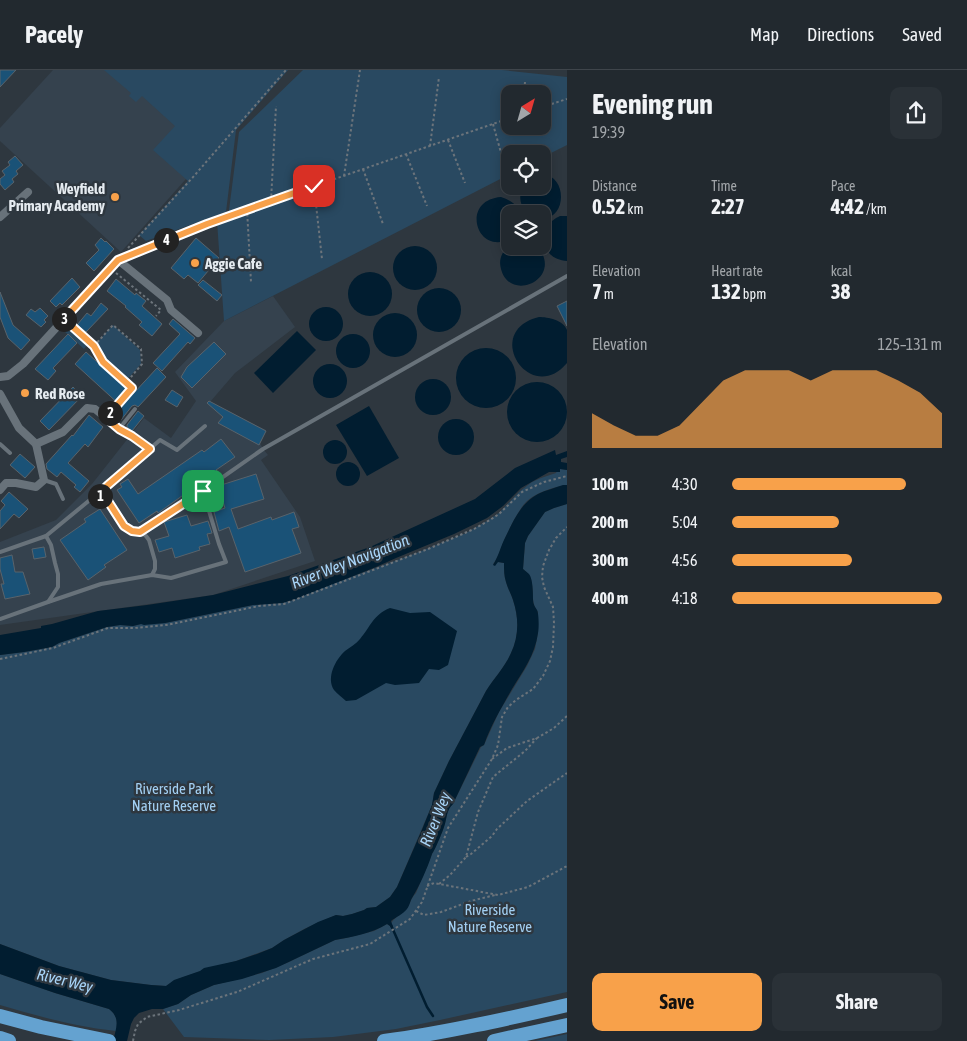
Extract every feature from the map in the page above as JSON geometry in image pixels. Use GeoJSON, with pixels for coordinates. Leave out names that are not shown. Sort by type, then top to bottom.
{"type":"FeatureCollection","features":[{"type":"Feature","properties":{"kind":"highway"},"geometry":{"type":"LineString","coordinates":[[384,1041],[466,1027],[566,1005]]}},
{"type":"Feature","properties":{"kind":"highway"},"geometry":{"type":"LineString","coordinates":[[0,1016],[41,1027],[109,1041]]}},
{"type":"Feature","properties":{"kind":"highway"},"geometry":{"type":"LineString","coordinates":[[494,1041],[567,1025]]}},
{"type":"Feature","properties":{"kind":"highway"},"geometry":{"type":"LineString","coordinates":[[0,1038],[9,1041]]}},
{"type":"Feature","properties":{"kind":"street"},"geometry":{"type":"LineString","coordinates":[[0,217],[28,192]]}},
{"type":"Feature","properties":{"kind":"street"},"geometry":{"type":"LineString","coordinates":[[0,378],[8,376],[23,364],[118,260],[167,300],[171,310],[198,333]]}},
{"type":"Feature","properties":{"kind":"street"},"geometry":{"type":"LineString","coordinates":[[0,394],[18,428],[36,444],[44,480],[36,487],[6,483],[0,490]]}},
{"type":"Feature","properties":{"kind":"street"},"geometry":{"type":"LineString","coordinates":[[36,444],[63,432],[87,408],[96,409],[106,418]]}},
{"type":"Feature","properties":{"kind":"lane"},"geometry":{"type":"LineString","coordinates":[[118,260],[207,224]]}},
{"type":"Feature","properties":{"kind":"lane"},"geometry":{"type":"LineString","coordinates":[[140,532],[294,430],[567,276]]}},
{"type":"Feature","properties":{"kind":"lane"},"geometry":{"type":"LineString","coordinates":[[119,429],[135,409]]}},
{"type":"Feature","properties":{"kind":"lane"},"geometry":{"type":"LineString","coordinates":[[106,418],[119,429],[150,449]]}},
{"type":"Feature","properties":{"kind":"lane"},"geometry":{"type":"LineString","coordinates":[[0,552],[46,536],[98,495],[160,440],[176,450],[205,426]]}},
{"type":"Feature","properties":{"kind":"lane"},"geometry":{"type":"LineString","coordinates":[[0,444],[10,453]]}},
{"type":"Feature","properties":{"kind":"lane"},"geometry":{"type":"LineString","coordinates":[[44,480],[56,484],[64,499]]}},
{"type":"Feature","properties":{"kind":"lane"},"geometry":{"type":"LineString","coordinates":[[0,619],[102,584],[152,575],[171,578],[226,562],[203,491]]}},
{"type":"Feature","properties":{"kind":"lane"},"geometry":{"type":"LineString","coordinates":[[98,495],[106,498],[124,526],[132,531],[140,532],[149,540],[155,561],[152,575]]}},
{"type":"Feature","properties":{"kind":"lane"},"geometry":{"type":"LineString","coordinates":[[46,536],[51,545],[58,574],[58,587],[48,602]]}},
{"type":"Feature","properties":{"kind":"path"},"geometry":{"type":"LineString","coordinates":[[118,260],[286,70]]}},
{"type":"Feature","properties":{"kind":"path"},"geometry":{"type":"LineString","coordinates":[[344,176],[360,70]]}},
{"type":"Feature","properties":{"kind":"path"},"geometry":{"type":"LineString","coordinates":[[430,146],[439,77]]}},
{"type":"Feature","properties":{"kind":"path"},"geometry":{"type":"LineString","coordinates":[[551,104],[567,99]]}},
{"type":"Feature","properties":{"kind":"path"},"geometry":{"type":"LineString","coordinates":[[271,201],[276,106]]}},
{"type":"Feature","properties":{"kind":"path"},"geometry":{"type":"LineString","coordinates":[[207,224],[501,121]]}},
{"type":"Feature","properties":{"kind":"path"},"geometry":{"type":"LineString","coordinates":[[493,124],[501,153]]}},
{"type":"Feature","properties":{"kind":"path"},"geometry":{"type":"LineString","coordinates":[[448,140],[465,183]]}},
{"type":"Feature","properties":{"kind":"path"},"geometry":{"type":"LineString","coordinates":[[406,154],[427,206]]}},
{"type":"Feature","properties":{"kind":"path"},"geometry":{"type":"LineString","coordinates":[[363,169],[383,224]]}},
{"type":"Feature","properties":{"kind":"path"},"geometry":{"type":"LineString","coordinates":[[314,186],[322,259]]}},
{"type":"Feature","properties":{"kind":"path"},"geometry":{"type":"LineString","coordinates":[[247,209],[251,282]]}},
{"type":"Feature","properties":{"kind":"path"},"geometry":{"type":"LineString","coordinates":[[110,268],[161,310],[156,316]]}},
{"type":"Feature","properties":{"kind":"path"},"geometry":{"type":"LineString","coordinates":[[64,319],[94,346],[103,362],[132,388],[106,418]]}},
{"type":"Feature","properties":{"kind":"path"},"geometry":{"type":"LineString","coordinates":[[94,346],[113,325],[141,349],[142,364],[126,383]]}},
{"type":"Feature","properties":{"kind":"path"},"geometry":{"type":"LineString","coordinates":[[0,660],[53,648],[108,628],[166,625],[260,606],[284,604],[428,549],[474,529],[499,514],[522,492],[544,482],[567,476]]}},
{"type":"Feature","properties":{"kind":"path"},"geometry":{"type":"LineString","coordinates":[[133,1041],[134,1031],[138,1024],[147,1017],[179,1010],[237,992],[313,959],[370,944],[410,919],[422,902],[448,828],[492,759],[498,745],[502,717],[508,707],[533,689],[543,676],[550,661],[553,647],[554,623],[552,607],[543,582],[543,566],[556,538],[567,528]]}},
{"type":"Feature","properties":{"kind":"path"},"geometry":{"type":"LineString","coordinates":[[492,759],[508,748],[537,738],[554,728],[567,716]]}},
{"type":"Feature","properties":{"kind":"path"},"geometry":{"type":"LineString","coordinates":[[439,884],[450,875],[466,856],[478,812],[493,777],[525,751],[537,738]]}},
{"type":"Feature","properties":{"kind":"path"},"geometry":{"type":"LineString","coordinates":[[466,856],[492,836],[527,801],[567,773]]}},
{"type":"Feature","properties":{"kind":"path"},"geometry":{"type":"LineString","coordinates":[[416,911],[424,915],[441,912],[471,901],[528,887],[567,866]]}},
{"type":"Feature","properties":{"kind":"path"},"geometry":{"type":"LineString","coordinates":[[427,886],[434,883],[498,894]]}},
{"type":"Feature","properties":{"kind":"shaded area","name":"Weyfield Primary Academy"},"geometry":{"type":"Polygon","coordinates":[[[53,70],[283,70],[121,252],[0,141],[0,128],[53,70]]]}},
{"type":"Feature","properties":{"kind":"shaded area"},"geometry":{"type":"Polygon","coordinates":[[[273,296],[295,327],[235,373],[210,402],[266,430],[260,443],[268,455],[261,460],[300,517],[315,561],[213,595],[0,625],[0,542],[56,520],[92,484],[144,418],[171,438],[196,401],[175,372],[224,321],[273,296]]]}},
{"type":"Feature","properties":{"kind":"green space"},"geometry":{"type":"Polygon","coordinates":[[[104,70],[288,70],[236,130],[226,212],[146,241],[139,235],[188,181],[153,150],[175,126],[142,96],[136,102],[129,96],[131,93],[104,70]]]}},
{"type":"Feature","properties":{"kind":"green space"},"geometry":{"type":"Polygon","coordinates":[[[303,70],[502,70],[567,77],[567,145],[551,153],[551,145],[501,145],[501,179],[224,321],[217,221],[228,218],[239,132],[303,70]]]}},
{"type":"Feature","properties":{"kind":"green space"},"geometry":{"type":"Polygon","coordinates":[[[69,324],[89,343],[84,349],[63,330],[69,324]]]}},
{"type":"Feature","properties":{"kind":"green space"},"geometry":{"type":"Polygon","coordinates":[[[113,325],[140,350],[141,364],[125,382],[103,362],[94,346],[113,325]]]}},
{"type":"Feature","properties":{"kind":"green space","name":"Riverside Park Nature Reserve"},"geometry":{"type":"Polygon","coordinates":[[[560,469],[567,470],[567,485],[546,490],[527,501],[520,509],[493,564],[498,562],[504,563],[505,580],[513,600],[517,620],[514,647],[506,663],[486,691],[449,761],[434,793],[432,805],[397,887],[390,897],[376,907],[343,916],[336,915],[306,928],[272,948],[178,979],[166,986],[111,980],[59,966],[0,944],[0,655],[52,647],[107,627],[165,623],[253,605],[282,603],[293,600],[466,533],[499,513],[520,491],[532,482],[557,471],[560,472],[560,469]]]}},
{"type":"Feature","properties":{"kind":"green space","name":"Riverside Nature Reserve"},"geometry":{"type":"Polygon","coordinates":[[[567,504],[567,992],[396,1029],[333,1037],[269,1040],[184,1037],[163,1009],[178,1004],[191,995],[214,985],[262,973],[335,940],[374,931],[387,924],[390,926],[394,919],[408,907],[416,893],[444,827],[449,809],[481,747],[484,745],[499,712],[535,649],[538,633],[538,612],[535,608],[531,579],[529,574],[523,569],[525,543],[545,512],[567,504]]]}},
{"type":"Feature","properties":{"kind":"green space"},"geometry":{"type":"Polygon","coordinates":[[[0,974],[109,1009],[116,1019],[116,1031],[72,1024],[0,1005],[0,974]]]}},
{"type":"Feature","properties":{"kind":"green space"},"geometry":{"type":"Polygon","coordinates":[[[567,1034],[567,1041],[535,1041],[567,1034]]]}},
{"type":"Feature","properties":{"kind":"water"},"geometry":{"type":"Polygon","coordinates":[[[551,177],[560,189],[561,197],[560,205],[551,217],[551,205],[522,205],[520,195],[551,195],[551,177]]]}},
{"type":"Feature","properties":{"kind":"water"},"geometry":{"type":"Polygon","coordinates":[[[501,197],[515,205],[501,205],[501,241],[488,240],[481,234],[477,226],[477,216],[480,207],[488,200],[501,197]]]}},
{"type":"Feature","properties":{"kind":"water"},"geometry":{"type":"Polygon","coordinates":[[[560,216],[567,216],[567,261],[551,255],[552,221],[560,216]]]}},
{"type":"Feature","properties":{"kind":"water"},"geometry":{"type":"Polygon","coordinates":[[[419,246],[431,252],[436,259],[436,277],[431,284],[424,289],[411,290],[399,284],[394,277],[393,264],[399,252],[406,247],[419,246]]]}},
{"type":"Feature","properties":{"kind":"water"},"geometry":{"type":"Polygon","coordinates":[[[502,255],[542,255],[544,268],[540,277],[533,283],[524,286],[514,285],[506,279],[501,269],[502,255]]]}},
{"type":"Feature","properties":{"kind":"water"},"geometry":{"type":"Polygon","coordinates":[[[374,272],[386,278],[391,286],[391,302],[386,310],[378,315],[366,316],[354,310],[349,302],[348,290],[354,278],[362,273],[374,272]]]}},
{"type":"Feature","properties":{"kind":"water"},"geometry":{"type":"Polygon","coordinates":[[[443,288],[455,294],[460,302],[460,318],[455,326],[447,331],[435,332],[423,326],[418,318],[417,306],[423,294],[431,289],[443,288]]]}},
{"type":"Feature","properties":{"kind":"water"},"geometry":{"type":"Polygon","coordinates":[[[326,307],[333,308],[338,312],[342,317],[342,331],[338,336],[333,340],[326,341],[319,340],[314,336],[310,331],[309,324],[310,317],[314,312],[319,308],[326,307]]]}},
{"type":"Feature","properties":{"kind":"water"},"geometry":{"type":"Polygon","coordinates":[[[399,313],[411,319],[416,326],[416,344],[411,351],[404,356],[391,357],[379,351],[374,344],[373,331],[379,319],[386,314],[399,313]]]}},
{"type":"Feature","properties":{"kind":"water"},"geometry":{"type":"Polygon","coordinates":[[[539,317],[555,320],[567,330],[567,363],[553,374],[539,376],[527,371],[517,362],[513,349],[514,336],[522,325],[539,317]]]}},
{"type":"Feature","properties":{"kind":"water"},"geometry":{"type":"Polygon","coordinates":[[[297,331],[316,350],[273,393],[254,373],[297,331]]]}},
{"type":"Feature","properties":{"kind":"water"},"geometry":{"type":"Polygon","coordinates":[[[353,334],[360,335],[365,339],[369,344],[369,358],[365,363],[360,367],[353,368],[346,367],[341,363],[337,358],[336,351],[337,344],[341,339],[346,335],[353,334]]]}},
{"type":"Feature","properties":{"kind":"water"},"geometry":{"type":"Polygon","coordinates":[[[486,348],[502,353],[507,357],[511,362],[516,378],[511,394],[507,399],[502,403],[486,408],[470,403],[465,399],[461,394],[456,378],[461,362],[465,357],[470,353],[486,348]]]}},
{"type":"Feature","properties":{"kind":"water"},"geometry":{"type":"Polygon","coordinates":[[[330,364],[337,365],[342,369],[346,374],[346,388],[342,393],[337,397],[330,398],[323,397],[318,393],[314,388],[313,381],[314,374],[318,369],[323,365],[330,364]]]}},
{"type":"Feature","properties":{"kind":"water"},"geometry":{"type":"Polygon","coordinates":[[[433,379],[440,380],[446,384],[450,390],[450,404],[446,410],[440,414],[433,415],[426,414],[420,410],[416,404],[415,397],[416,390],[420,384],[426,380],[433,379]]]}},
{"type":"Feature","properties":{"kind":"water"},"geometry":{"type":"Polygon","coordinates":[[[537,382],[553,387],[558,391],[562,396],[567,412],[562,428],[558,433],[553,437],[537,442],[521,437],[516,433],[512,428],[507,412],[512,396],[516,391],[521,387],[537,382]]]}},
{"type":"Feature","properties":{"kind":"water"},"geometry":{"type":"Polygon","coordinates":[[[369,406],[399,458],[367,476],[336,425],[369,406]]]}},
{"type":"Feature","properties":{"kind":"water"},"geometry":{"type":"Polygon","coordinates":[[[456,419],[463,420],[469,424],[473,430],[473,444],[469,450],[463,454],[456,455],[449,454],[443,450],[439,444],[438,437],[439,430],[443,424],[449,420],[456,419]]]}},
{"type":"Feature","properties":{"kind":"water"},"geometry":{"type":"Polygon","coordinates":[[[335,440],[344,443],[347,452],[344,461],[335,464],[326,461],[323,452],[326,443],[335,440]]]}},
{"type":"Feature","properties":{"kind":"water","name":"River Wey Navigation"},"geometry":{"type":"Polygon","coordinates":[[[555,450],[556,455],[567,451],[567,457],[561,459],[561,462],[567,463],[567,470],[560,469],[560,472],[549,472],[521,488],[503,506],[487,518],[376,567],[293,600],[282,603],[253,605],[165,623],[107,627],[52,647],[0,655],[0,635],[41,628],[41,626],[98,611],[213,595],[288,576],[370,547],[475,499],[515,468],[555,450]]]}},
{"type":"Feature","properties":{"kind":"water"},"geometry":{"type":"Polygon","coordinates":[[[348,462],[357,465],[360,474],[357,483],[348,486],[339,483],[336,474],[339,465],[348,462]]]}},
{"type":"Feature","properties":{"kind":"water","name":"River Wey"},"geometry":{"type":"Polygon","coordinates":[[[567,485],[567,504],[545,512],[525,543],[523,569],[529,574],[531,579],[533,601],[538,612],[538,631],[534,648],[497,716],[484,745],[480,747],[449,809],[440,837],[409,906],[391,921],[393,927],[391,928],[387,924],[369,932],[335,940],[276,968],[242,979],[214,985],[191,995],[178,1004],[163,1009],[152,1009],[139,1013],[131,1024],[127,1041],[113,1041],[116,1020],[113,1012],[109,1009],[0,974],[0,944],[59,966],[111,980],[166,986],[174,980],[204,968],[236,961],[272,948],[318,922],[336,915],[343,916],[376,907],[390,897],[397,887],[421,832],[432,805],[434,793],[449,761],[486,691],[506,663],[514,647],[517,634],[516,613],[505,580],[504,563],[498,562],[495,566],[493,565],[521,508],[538,494],[567,485]]]}},
{"type":"Feature","properties":{"kind":"water"},"geometry":{"type":"Polygon","coordinates":[[[390,608],[410,613],[430,612],[457,631],[448,665],[439,670],[429,669],[419,683],[395,685],[386,683],[356,700],[346,701],[335,691],[332,685],[331,675],[335,664],[345,651],[360,639],[376,617],[390,608]]]}},
{"type":"Feature","properties":{"kind":"building"},"geometry":{"type":"Polygon","coordinates":[[[0,70],[16,70],[0,87],[0,70]]]}},
{"type":"Feature","properties":{"kind":"building"},"geometry":{"type":"Polygon","coordinates":[[[15,156],[23,165],[16,171],[18,174],[12,179],[14,182],[5,190],[0,184],[0,179],[5,175],[2,171],[10,165],[8,162],[15,156]]]}},
{"type":"Feature","properties":{"kind":"building"},"geometry":{"type":"Polygon","coordinates":[[[101,238],[114,249],[94,271],[86,263],[99,250],[95,245],[101,238]]]}},
{"type":"Feature","properties":{"kind":"building","name":"Aggie Cafe"},"geometry":{"type":"Polygon","coordinates":[[[196,238],[219,258],[198,283],[188,275],[184,279],[171,268],[196,238]]]}},
{"type":"Feature","properties":{"kind":"building"},"geometry":{"type":"Polygon","coordinates":[[[72,278],[80,287],[62,305],[60,303],[56,307],[50,301],[72,278]]]}},
{"type":"Feature","properties":{"kind":"building"},"geometry":{"type":"Polygon","coordinates":[[[116,279],[135,295],[136,293],[146,301],[142,306],[162,324],[152,336],[139,325],[142,322],[126,306],[107,291],[116,279]]]}},
{"type":"Feature","properties":{"kind":"building"},"geometry":{"type":"Polygon","coordinates":[[[203,280],[222,295],[217,301],[198,285],[203,280]]]}},
{"type":"Feature","properties":{"kind":"building"},"geometry":{"type":"Polygon","coordinates":[[[0,292],[13,325],[30,340],[21,350],[8,338],[0,317],[0,292]]]}},
{"type":"Feature","properties":{"kind":"building"},"geometry":{"type":"Polygon","coordinates":[[[567,301],[567,326],[557,306],[567,301]]]}},
{"type":"Feature","properties":{"kind":"building"},"geometry":{"type":"Polygon","coordinates":[[[101,303],[108,309],[86,332],[77,325],[87,313],[91,316],[101,303]]]}},
{"type":"Feature","properties":{"kind":"building"},"geometry":{"type":"Polygon","coordinates":[[[40,308],[48,316],[44,320],[46,322],[41,327],[26,315],[31,309],[35,312],[40,308]]]}},
{"type":"Feature","properties":{"kind":"building"},"geometry":{"type":"Polygon","coordinates":[[[173,319],[195,338],[190,344],[188,342],[162,371],[153,363],[180,334],[169,324],[173,319]]]}},
{"type":"Feature","properties":{"kind":"building"},"geometry":{"type":"Polygon","coordinates":[[[68,334],[77,343],[53,368],[56,371],[48,380],[35,369],[68,334]]]}},
{"type":"Feature","properties":{"kind":"building"},"geometry":{"type":"Polygon","coordinates":[[[214,342],[226,354],[192,388],[181,377],[187,367],[214,342]]]}},
{"type":"Feature","properties":{"kind":"building"},"geometry":{"type":"Polygon","coordinates":[[[86,352],[133,394],[157,368],[166,377],[138,407],[132,406],[121,420],[114,414],[121,406],[75,364],[86,352]]]}},
{"type":"Feature","properties":{"kind":"building"},"geometry":{"type":"Polygon","coordinates":[[[73,387],[82,396],[49,430],[40,421],[73,387]]]}},
{"type":"Feature","properties":{"kind":"building"},"geometry":{"type":"Polygon","coordinates":[[[172,390],[183,397],[177,407],[165,400],[172,390]]]}},
{"type":"Feature","properties":{"kind":"building"},"geometry":{"type":"Polygon","coordinates":[[[209,401],[266,431],[259,445],[218,423],[223,417],[207,403],[209,401]]]}},
{"type":"Feature","properties":{"kind":"building"},"geometry":{"type":"Polygon","coordinates":[[[138,411],[144,416],[132,431],[127,425],[138,411]]]}},
{"type":"Feature","properties":{"kind":"building"},"geometry":{"type":"Polygon","coordinates":[[[89,415],[103,427],[88,447],[85,444],[68,463],[89,481],[80,492],[74,487],[76,485],[61,472],[57,477],[47,469],[46,464],[73,436],[89,415]]]}},
{"type":"Feature","properties":{"kind":"building"},"geometry":{"type":"Polygon","coordinates":[[[221,439],[235,457],[158,513],[157,511],[139,523],[117,490],[122,487],[120,484],[128,479],[138,494],[221,439]]]}},
{"type":"Feature","properties":{"kind":"building"},"geometry":{"type":"Polygon","coordinates":[[[20,454],[35,467],[25,478],[10,465],[20,454]]]}},
{"type":"Feature","properties":{"kind":"building"},"geometry":{"type":"Polygon","coordinates":[[[256,474],[264,499],[231,509],[238,529],[271,517],[272,520],[294,512],[299,527],[292,529],[301,553],[245,572],[229,527],[219,531],[214,512],[225,508],[218,486],[256,474]]]}},
{"type":"Feature","properties":{"kind":"building"},"geometry":{"type":"Polygon","coordinates":[[[9,492],[28,509],[19,518],[14,514],[0,529],[0,511],[5,505],[1,501],[9,492]]]}},
{"type":"Feature","properties":{"kind":"building"},"geometry":{"type":"Polygon","coordinates":[[[100,509],[127,550],[104,565],[106,567],[88,580],[60,540],[86,522],[84,519],[100,509]]]}},
{"type":"Feature","properties":{"kind":"building"},"geometry":{"type":"Polygon","coordinates":[[[187,515],[191,526],[208,521],[212,533],[207,534],[210,544],[199,547],[200,550],[175,558],[172,548],[159,552],[155,540],[169,536],[164,522],[187,515]]]}},
{"type":"Feature","properties":{"kind":"building"},"geometry":{"type":"Polygon","coordinates":[[[44,547],[46,557],[34,559],[32,549],[44,547]]]}},
{"type":"Feature","properties":{"kind":"building"},"geometry":{"type":"Polygon","coordinates":[[[12,555],[15,572],[23,572],[30,594],[5,599],[1,584],[4,584],[0,569],[0,558],[12,555]]]}},
{"type":"Feature","properties":{"kind":"waterway"},"geometry":{"type":"LineString","coordinates":[[391,925],[427,1007],[433,1016]]}},
{"type":"Feature","properties":{"kind":"place","name":"Weyfield Primary Academy"},"geometry":{"type":"Point","coordinates":[115,197]}},
{"type":"Feature","properties":{"kind":"place","name":"Aggie Cafe"},"geometry":{"type":"Point","coordinates":[195,263]}},
{"type":"Feature","properties":{"kind":"place","name":"Red Rose"},"geometry":{"type":"Point","coordinates":[25,393]}},
{"type":"Feature","properties":{"kind":"route"},"geometry":{"type":"LineString","coordinates":[[203,491],[140,532],[132,531],[124,526],[106,498],[98,495],[150,449],[119,429],[106,418],[132,388],[103,362],[94,346],[64,319],[118,260],[207,224],[314,186]]}}]}
